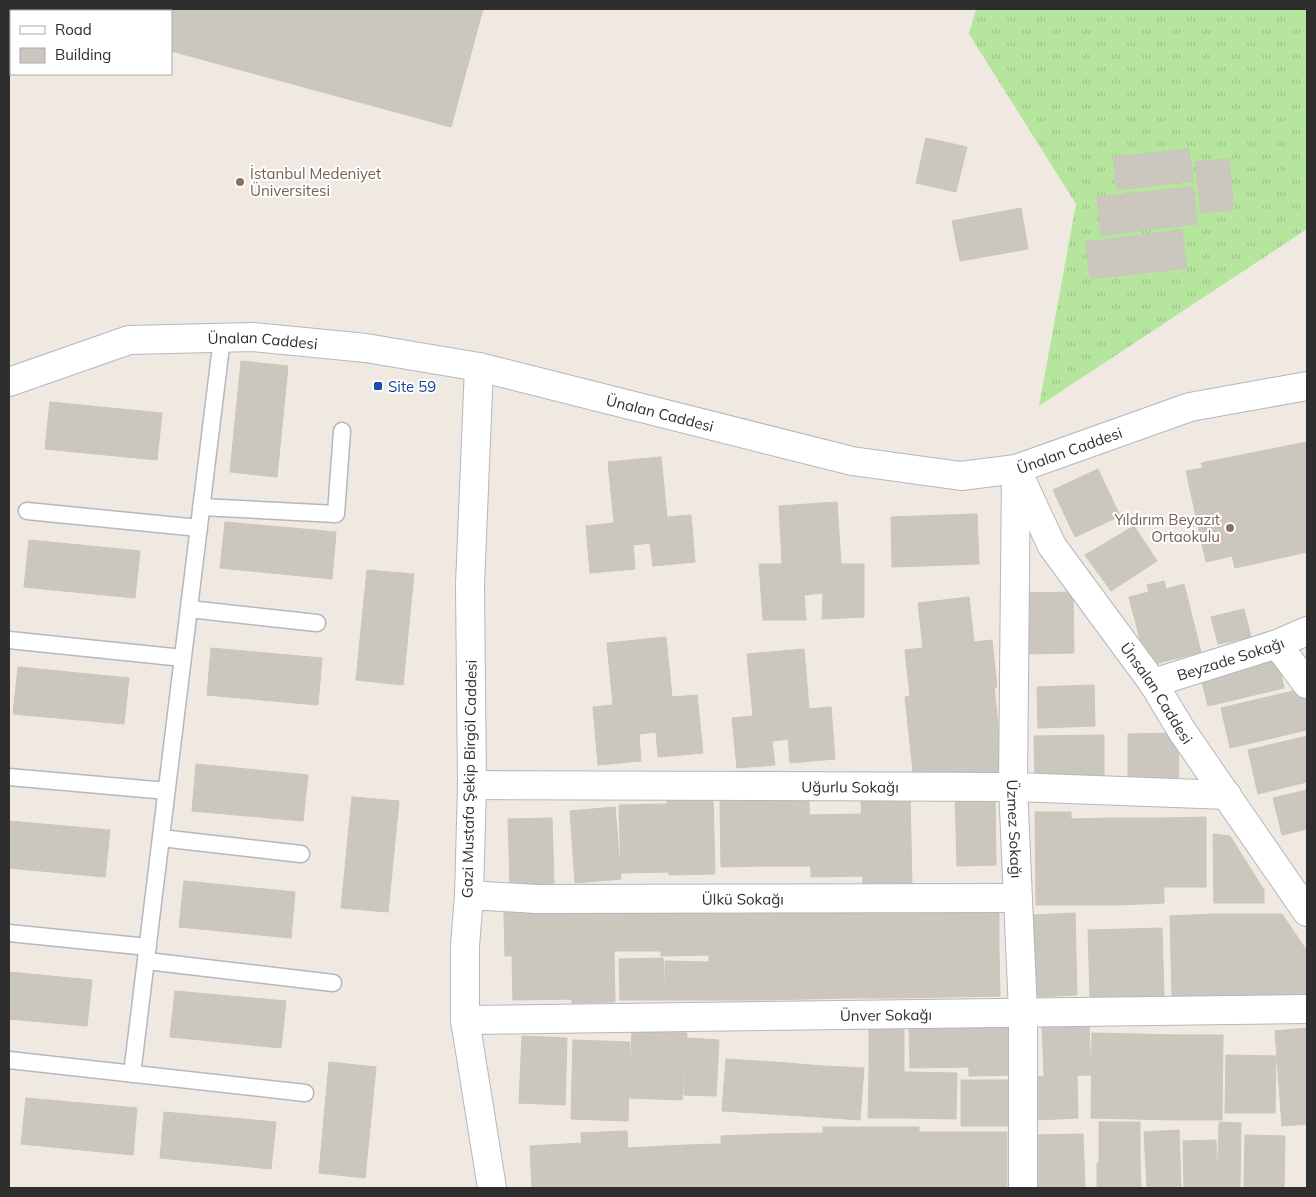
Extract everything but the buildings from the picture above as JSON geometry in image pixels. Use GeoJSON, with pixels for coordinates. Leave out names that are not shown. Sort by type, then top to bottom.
{"type":"FeatureCollection","features":[{"type":"Feature","properties":{"kind":"street","name":"Ünalan Caddesi"},"geometry":{"type":"LineString","coordinates":[[9,382],[129,340],[253,337],[366,348],[479,367],[852,462],[961,476],[1016,470],[1190,407],[1307,386]]}},
{"type":"Feature","properties":{"kind":"street","name":"Gazi Mustafa Şekip Birgöl Caddesi"},"geometry":{"type":"LineString","coordinates":[[479,367],[470,585],[472,785],[469,895],[465,946],[464,1020],[492,1188]]}},
{"type":"Feature","properties":{"kind":"street","name":"Ünsalan Caddesi"},"geometry":{"type":"LineString","coordinates":[[1016,470],[1052,546],[1153,683],[1182,731],[1307,912]]}},
{"type":"Feature","properties":{"kind":"street","name":"Üzmez Sokağı"},"geometry":{"type":"LineString","coordinates":[[1016,470],[1013,787],[1023,1012],[1023,1188]]}},
{"type":"Feature","properties":{"kind":"street","name":"Beyzade Sokağı"},"geometry":{"type":"LineString","coordinates":[[1153,683],[1277,644],[1307,631]]}},
{"type":"Feature","properties":{"kind":"street"},"geometry":{"type":"LineString","coordinates":[[1277,644],[1307,684]]}},
{"type":"Feature","properties":{"kind":"street","name":"Uğurlu Sokağı"},"geometry":{"type":"LineString","coordinates":[[472,785],[1013,787],[1227,795]]}},
{"type":"Feature","properties":{"kind":"street","name":"Ülkü Sokağı"},"geometry":{"type":"LineString","coordinates":[[469,895],[536,899],[1017,898]]}},
{"type":"Feature","properties":{"kind":"street","name":"Ünver Sokağı"},"geometry":{"type":"LineString","coordinates":[[464,1020],[758,1018],[1023,1012],[1307,1009]]}},
{"type":"Feature","properties":{"kind":"lane"},"geometry":{"type":"LineString","coordinates":[[132,1074],[222,338]]}},
{"type":"Feature","properties":{"kind":"lane"},"geometry":{"type":"LineString","coordinates":[[201,507],[336,514],[342,431]]}},
{"type":"Feature","properties":{"kind":"lane"},"geometry":{"type":"LineString","coordinates":[[27,511],[199,528]]}},
{"type":"Feature","properties":{"kind":"lane"},"geometry":{"type":"LineString","coordinates":[[189,609],[318,623]]}},
{"type":"Feature","properties":{"kind":"lane"},"geometry":{"type":"LineString","coordinates":[[9,640],[183,658]]}},
{"type":"Feature","properties":{"kind":"lane"},"geometry":{"type":"LineString","coordinates":[[9,777],[167,791]]}},
{"type":"Feature","properties":{"kind":"lane"},"geometry":{"type":"LineString","coordinates":[[161,838],[301,854]]}},
{"type":"Feature","properties":{"kind":"lane"},"geometry":{"type":"LineString","coordinates":[[9,933],[333,983]]}},
{"type":"Feature","properties":{"kind":"lane"},"geometry":{"type":"LineString","coordinates":[[9,1060],[305,1093]]}},
{"type":"Feature","properties":{"kind":"green space"},"geometry":{"type":"Polygon","coordinates":[[[976,9],[1307,9],[1307,229],[1039,406],[1076,204],[969,34],[976,9]]]}},
{"type":"Feature","properties":{"kind":"place","name":"İstanbul Medeniyet Üniversitesi"},"geometry":{"type":"Point","coordinates":[240,182]}},
{"type":"Feature","properties":{"kind":"place","name":"Site 59"},"geometry":{"type":"Point","coordinates":[378,386]}},
{"type":"Feature","properties":{"kind":"place","name":"Yıldırım Beyazıt Ortaokulu"},"geometry":{"type":"Point","coordinates":[1230,528]}}]}
